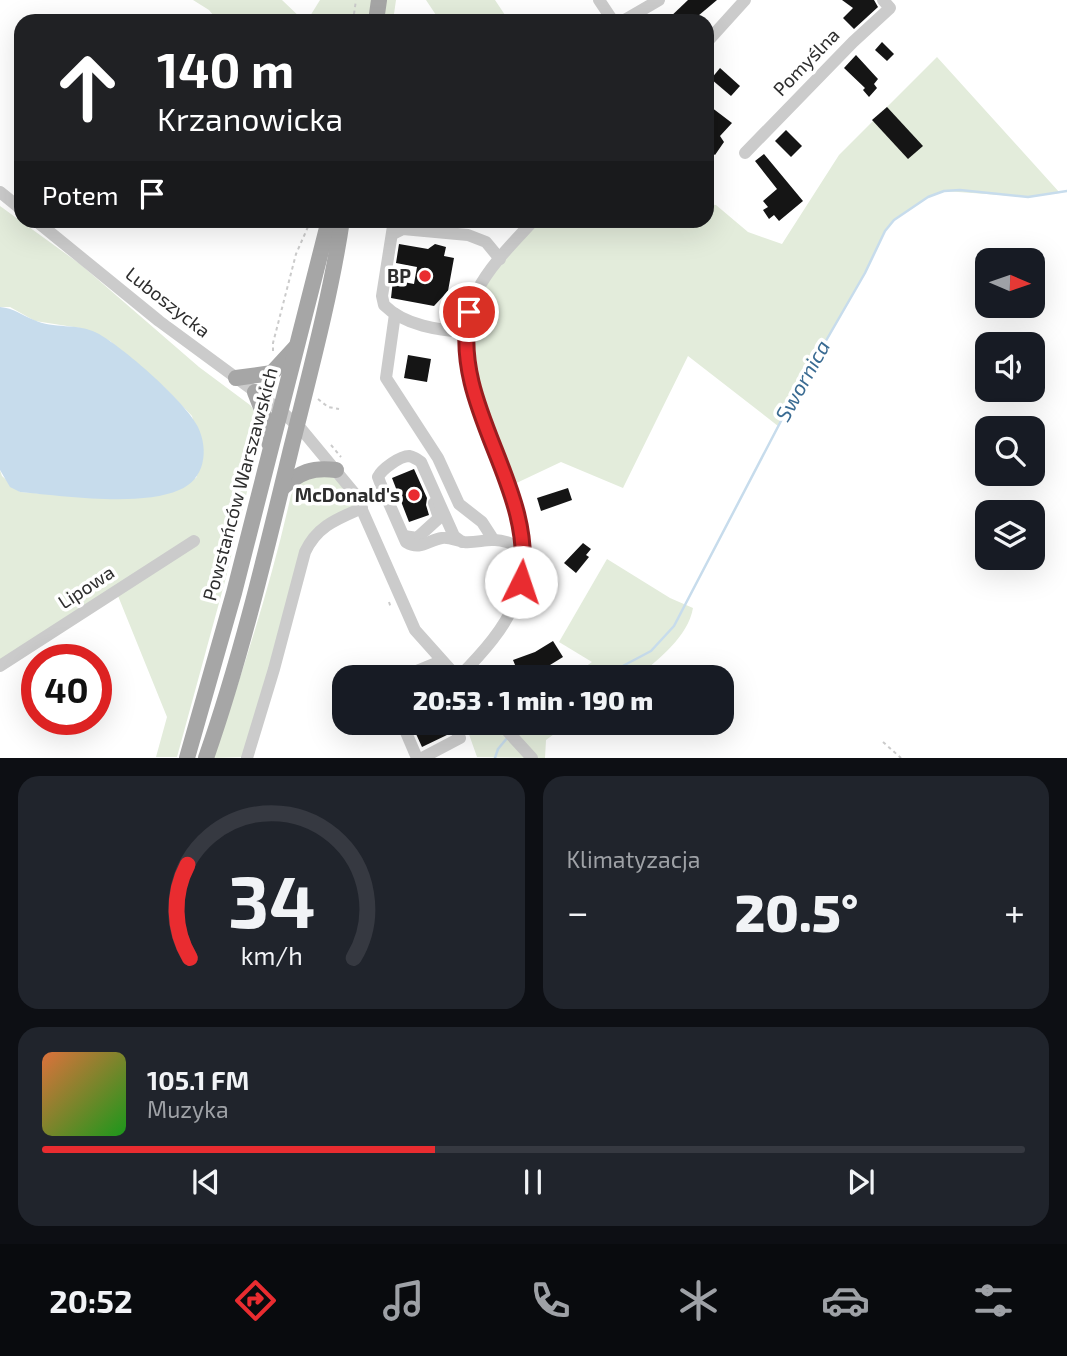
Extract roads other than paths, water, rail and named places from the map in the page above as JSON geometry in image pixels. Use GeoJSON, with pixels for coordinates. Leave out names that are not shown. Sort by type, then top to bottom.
{"type":"FeatureCollection","features":[{"type":"Feature","properties":{"kind":"main road","name":"Powstańców Warszawskich"},"geometry":{"type":"LineString","coordinates":[[187,758],[234,593],[327,228]]}},
{"type":"Feature","properties":{"kind":"main road","name":"Powstańców Warszawskich"},"geometry":{"type":"LineString","coordinates":[[206,758],[282,488],[342,228]]}},
{"type":"Feature","properties":{"kind":"main road"},"geometry":{"type":"LineString","coordinates":[[236,379],[272,373],[284,363],[299,343]]}},
{"type":"Feature","properties":{"kind":"main road"},"geometry":{"type":"LineString","coordinates":[[255,392],[264,415],[270,449]]}},
{"type":"Feature","properties":{"kind":"main road"},"geometry":{"type":"LineString","coordinates":[[282,488],[304,471],[317,468],[336,470]]}},
{"type":"Feature","properties":{"kind":"street"},"geometry":{"type":"LineString","coordinates":[[635,14],[659,0]]}},
{"type":"Feature","properties":{"kind":"street"},"geometry":{"type":"LineString","coordinates":[[714,34],[745,0]]}},
{"type":"Feature","properties":{"kind":"street","name":"Pomyślna"},"geometry":{"type":"LineString","coordinates":[[745,153],[853,42],[890,8],[883,0]]}},
{"type":"Feature","properties":{"kind":"street"},"geometry":{"type":"LineString","coordinates":[[0,192],[14,203]]}},
{"type":"Feature","properties":{"kind":"street","name":"Luboszycka"},"geometry":{"type":"LineString","coordinates":[[45,228],[159,321],[297,425],[349,485],[362,508],[408,617],[423,640],[445,665]]}},
{"type":"Feature","properties":{"kind":"street"},"geometry":{"type":"LineString","coordinates":[[393,228],[382,301],[395,314],[429,327],[466,332]]}},
{"type":"Feature","properties":{"kind":"street"},"geometry":{"type":"LineString","coordinates":[[470,665],[494,640],[508,619],[521,582],[524,550],[519,520],[471,383],[466,332],[479,288],[527,228]]}},
{"type":"Feature","properties":{"kind":"street"},"geometry":{"type":"LineString","coordinates":[[393,234],[403,229],[468,235],[486,242],[500,259]]}},
{"type":"Feature","properties":{"kind":"street"},"geometry":{"type":"LineString","coordinates":[[395,314],[387,378],[438,458],[458,504],[482,522],[497,540]]}},
{"type":"Feature","properties":{"kind":"street"},"geometry":{"type":"LineString","coordinates":[[462,542],[454,536],[444,520],[421,461],[406,456],[381,472],[378,477],[406,542],[419,547],[442,538],[462,542],[497,540],[524,550]]}},
{"type":"Feature","properties":{"kind":"street"},"geometry":{"type":"LineString","coordinates":[[247,758],[274,668],[299,568],[310,540],[324,526],[362,508]]}},
{"type":"Feature","properties":{"kind":"street"},"geometry":{"type":"LineString","coordinates":[[442,538],[444,520]]}},
{"type":"Feature","properties":{"kind":"street"},"geometry":{"type":"LineString","coordinates":[[403,536],[417,538],[444,520]]}},
{"type":"Feature","properties":{"kind":"street"},"geometry":{"type":"LineString","coordinates":[[497,540],[519,520]]}},
{"type":"Feature","properties":{"kind":"street","name":"Lipowa"},"geometry":{"type":"LineString","coordinates":[[0,666],[194,541]]}},
{"type":"Feature","properties":{"kind":"street"},"geometry":{"type":"LineString","coordinates":[[436,665],[441,661]]}},
{"type":"Feature","properties":{"kind":"street"},"geometry":{"type":"LineString","coordinates":[[408,735],[419,758],[460,738],[459,735]]}},
{"type":"Feature","properties":{"kind":"street"},"geometry":{"type":"LineString","coordinates":[[510,735],[532,758]]}},
{"type":"Feature","properties":{"kind":"water"},"geometry":{"type":"Polygon","coordinates":[[[0,307],[41,323],[82,328],[97,333],[152,376],[181,404],[198,427],[204,454],[194,479],[179,490],[163,495],[123,499],[20,492],[10,487],[0,470],[0,307]]]}},
{"type":"Feature","properties":{"kind":"waterway","name":"Swornica"},"geometry":{"type":"LineString","coordinates":[[625,665],[651,651],[674,626],[793,398],[865,273],[885,231],[894,220],[928,197],[944,191],[960,190],[1028,197],[1067,191]]}},
{"type":"Feature","properties":{"kind":"waterway","name":"Swornica"},"geometry":{"type":"LineString","coordinates":[[495,758],[498,749],[508,737]]}},
{"type":"Feature","properties":{"kind":"place","name":"BP"},"geometry":{"type":"Point","coordinates":[425,276]}},
{"type":"Feature","properties":{"kind":"place","name":"McDonald's"},"geometry":{"type":"Point","coordinates":[414,495]}}]}
